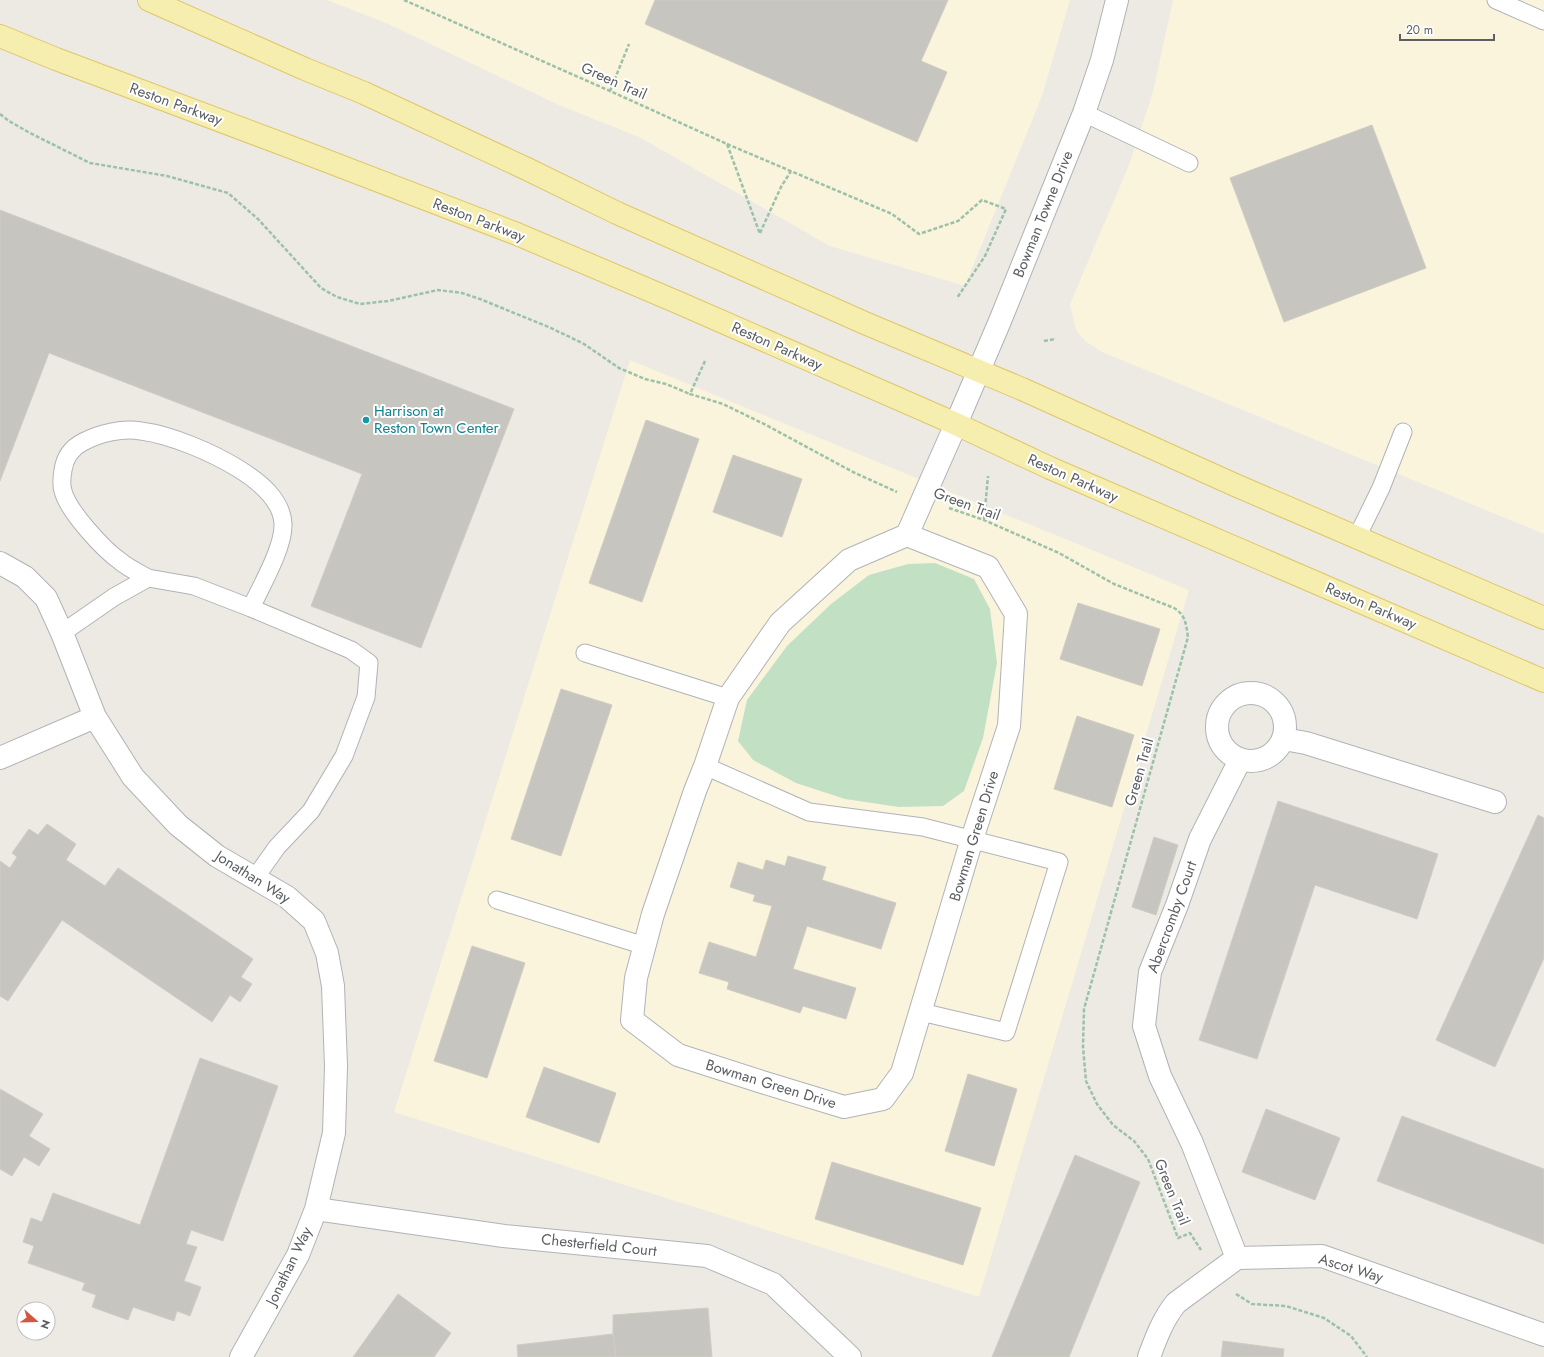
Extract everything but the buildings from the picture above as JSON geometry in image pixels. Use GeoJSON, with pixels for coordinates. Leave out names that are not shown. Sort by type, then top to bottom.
{"type":"FeatureCollection","features":[{"type":"Feature","properties":{"kind":"main road"},"geometry":{"type":"LineString","coordinates":[[149,0],[305,69],[364,93],[631,219],[860,321],[1022,389],[1234,485],[1544,618]]}},
{"type":"Feature","properties":{"kind":"main road","name":"Reston Parkway"},"geometry":{"type":"LineString","coordinates":[[0,36],[56,60],[517,234],[956,424],[1050,468],[1544,681]]}},
{"type":"Feature","properties":{"kind":"street","name":"Bowman Towne Drive"},"geometry":{"type":"LineString","coordinates":[[956,424],[1084,113],[1102,60],[1117,0]]}},
{"type":"Feature","properties":{"kind":"street"},"geometry":{"type":"LineString","coordinates":[[907,535],[956,424]]}},
{"type":"Feature","properties":{"kind":"street","name":"Bowman Green Drive"},"geometry":{"type":"LineString","coordinates":[[907,535],[988,567],[1016,614],[1009,726],[972,839],[902,1073],[884,1099],[844,1107],[678,1055],[632,1020],[636,978],[653,914],[728,698],[780,623],[849,560],[907,535]]}},
{"type":"Feature","properties":{"kind":"street","name":"Jonathan Way"},"geometry":{"type":"LineString","coordinates":[[0,563],[24,577],[46,598],[62,633],[95,717],[133,777],[178,825],[217,856],[287,897],[314,921],[327,953],[333,986],[336,1059],[334,1133],[316,1209],[298,1255],[241,1357]]}},
{"type":"Feature","properties":{"kind":"street"},"geometry":{"type":"LineString","coordinates":[[1244,693],[1263,694],[1278,704],[1285,721],[1284,739],[1274,753],[1258,761],[1240,760],[1225,750],[1217,734],[1218,716],[1229,701],[1244,693]]}},
{"type":"Feature","properties":{"kind":"street"},"geometry":{"type":"LineString","coordinates":[[0,758],[95,717]]}},
{"type":"Feature","properties":{"kind":"street"},"geometry":{"type":"LineString","coordinates":[[1284,739],[1306,743],[1495,802]]}},
{"type":"Feature","properties":{"kind":"street","name":"Abercromby Court"},"geometry":{"type":"LineString","coordinates":[[1237,1258],[1195,1151],[1160,1076],[1144,1026],[1150,972],[1177,905],[1200,839],[1240,760]]}},
{"type":"Feature","properties":{"kind":"street","name":"Chesterfield Court"},"geometry":{"type":"LineString","coordinates":[[316,1209],[504,1236],[707,1256],[773,1284],[850,1357]]}},
{"type":"Feature","properties":{"kind":"street","name":"Ascot Way"},"geometry":{"type":"LineString","coordinates":[[1237,1258],[1322,1256],[1544,1335]]}},
{"type":"Feature","properties":{"kind":"street"},"geometry":{"type":"LineString","coordinates":[[1149,1357],[1168,1312],[1176,1303],[1237,1258]]}},
{"type":"Feature","properties":{"kind":"lane"},"geometry":{"type":"LineString","coordinates":[[1496,0],[1544,21]]}},
{"type":"Feature","properties":{"kind":"lane"},"geometry":{"type":"LineString","coordinates":[[1084,113],[1189,163]]}},
{"type":"Feature","properties":{"kind":"lane"},"geometry":{"type":"LineString","coordinates":[[251,608],[277,551],[282,535],[283,524],[281,514],[272,496],[249,475],[226,461],[166,437],[140,430],[117,431],[97,435],[76,446],[68,454],[62,477],[63,491],[75,514],[99,542],[119,561],[148,578],[194,586],[251,608],[351,650],[369,663],[366,697],[344,756],[310,811],[278,847],[255,878]]}},
{"type":"Feature","properties":{"kind":"lane"},"geometry":{"type":"LineString","coordinates":[[1357,537],[1381,488],[1403,432]]}},
{"type":"Feature","properties":{"kind":"lane"},"geometry":{"type":"LineString","coordinates":[[62,633],[114,597],[148,578]]}},
{"type":"Feature","properties":{"kind":"lane"},"geometry":{"type":"LineString","coordinates":[[586,653],[728,698]]}},
{"type":"Feature","properties":{"kind":"lane"},"geometry":{"type":"LineString","coordinates":[[705,766],[809,812],[923,826],[1059,862],[1006,1032],[921,1012]]}},
{"type":"Feature","properties":{"kind":"lane"},"geometry":{"type":"LineString","coordinates":[[497,900],[645,946]]}},
{"type":"Feature","properties":{"kind":"path","name":"Green Trail"},"geometry":{"type":"LineString","coordinates":[[404,0],[727,144],[892,214],[919,234],[958,221],[982,200],[1006,208],[985,256],[957,298]]}},
{"type":"Feature","properties":{"kind":"path"},"geometry":{"type":"LineString","coordinates":[[610,91],[629,44]]}},
{"type":"Feature","properties":{"kind":"path","name":"Green Trail"},"geometry":{"type":"LineString","coordinates":[[0,114],[8,121],[30,134],[90,163],[167,176],[228,193],[258,219],[321,288],[337,297],[360,304],[388,301],[438,290],[462,293],[480,299],[537,322],[584,344],[619,368],[690,394],[723,404],[766,425],[853,472],[893,491],[984,520],[1059,553],[1114,584],[1174,608],[1182,613],[1185,620],[1188,637],[1084,1009],[1083,1047],[1086,1081],[1098,1104],[1113,1125],[1134,1141],[1148,1159],[1178,1238],[1190,1232],[1222,1285],[1252,1304],[1286,1306],[1324,1318],[1351,1336],[1367,1357]]}},
{"type":"Feature","properties":{"kind":"path"},"geometry":{"type":"LineString","coordinates":[[727,144],[760,234],[781,187],[791,171]]}},
{"type":"Feature","properties":{"kind":"path"},"geometry":{"type":"LineString","coordinates":[[1044,341],[1056,339]]}},
{"type":"Feature","properties":{"kind":"path"},"geometry":{"type":"LineString","coordinates":[[690,394],[705,361]]}},
{"type":"Feature","properties":{"kind":"path"},"geometry":{"type":"LineString","coordinates":[[984,520],[988,476]]}},
{"type":"Feature","properties":{"kind":"shaded area"},"geometry":{"type":"Polygon","coordinates":[[[327,0],[1070,0],[1042,96],[965,286],[830,246],[639,137],[561,106],[386,23],[327,0]]]}},
{"type":"Feature","properties":{"kind":"shaded area"},"geometry":{"type":"Polygon","coordinates":[[[1173,0],[1544,0],[1544,534],[1102,352],[1085,341],[1076,330],[1070,304],[1129,165],[1153,92],[1173,0]]]}},
{"type":"Feature","properties":{"kind":"shaded area"},"geometry":{"type":"Polygon","coordinates":[[[630,360],[1189,590],[979,1297],[394,1112],[630,360]]]}},
{"type":"Feature","properties":{"kind":"green space"},"geometry":{"type":"Polygon","coordinates":[[[935,563],[974,579],[990,609],[997,663],[983,738],[964,791],[943,806],[899,807],[845,799],[796,783],[753,760],[738,741],[747,700],[787,646],[831,604],[869,575],[908,564],[935,563]]]}},
{"type":"Feature","properties":{"kind":"place","name":"Harrison at Reston Town Center"},"geometry":{"type":"Point","coordinates":[366,420]}}]}
